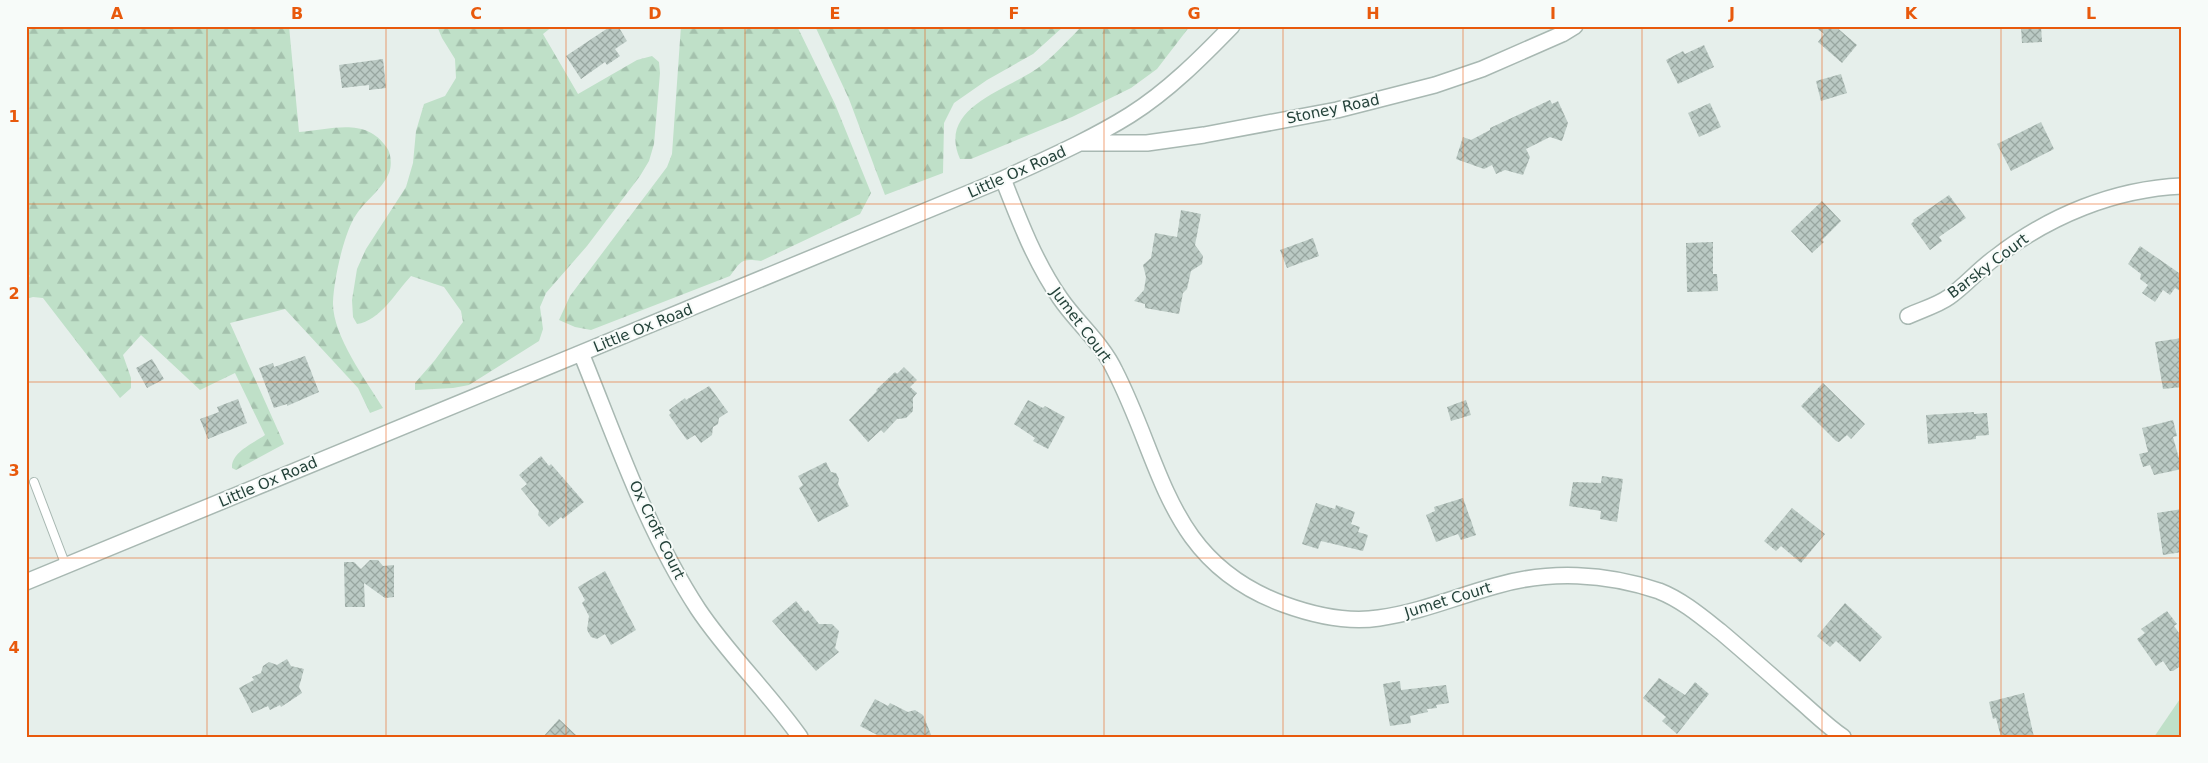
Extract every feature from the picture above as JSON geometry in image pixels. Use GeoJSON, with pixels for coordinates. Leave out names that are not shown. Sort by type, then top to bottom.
{"type":"FeatureCollection","features":[{"type":"Feature","properties":{"kind":"street","name":"Little Ox Road"},"geometry":{"type":"LineString","coordinates":[[26,582],[1003,179],[1080,143],[1131,114],[1166,88],[1208,52],[1232,26]]}},
{"type":"Feature","properties":{"kind":"street","name":"Stoney Road"},"geometry":{"type":"LineString","coordinates":[[1080,143],[1147,143],[1204,135],[1337,110],[1435,85],[1482,69],[1562,34],[1574,26]]}},
{"type":"Feature","properties":{"kind":"street","name":"Jumet Court"},"geometry":{"type":"LineString","coordinates":[[1003,179],[1045,276],[1062,302],[1092,336],[1115,369],[1176,514],[1206,554],[1241,584],[1263,596],[1304,612],[1325,617],[1375,619],[1418,612],[1496,585],[1536,577],[1578,575],[1621,581],[1661,592],[1696,612],[1843,737]]}},
{"type":"Feature","properties":{"kind":"street","name":"Barsky Court"},"geometry":{"type":"LineString","coordinates":[[1908,316],[1948,298],[1995,257],[2026,236],[2093,202],[2132,192],[2182,186]]}},
{"type":"Feature","properties":{"kind":"street","name":"Ox Croft Court"},"geometry":{"type":"LineString","coordinates":[[581,353],[651,523],[668,558],[698,609],[712,628],[800,737]]}},
{"type":"Feature","properties":{"kind":"lane"},"geometry":{"type":"LineString","coordinates":[[34,482],[66,566]]}},
{"type":"Feature","properties":{"kind":"green space"},"geometry":{"type":"Polygon","coordinates":[[[33,26],[289,26],[299,132],[347,127],[358,128],[379,138],[387,148],[391,160],[391,167],[386,179],[358,212],[350,226],[337,271],[333,302],[334,315],[344,343],[359,371],[383,408],[370,413],[358,388],[285,309],[230,323],[284,444],[236,470],[232,468],[235,457],[244,448],[265,435],[235,373],[200,390],[141,335],[123,355],[131,378],[131,388],[120,398],[43,298],[33,297],[26,299],[26,280],[30,276],[26,272],[26,33],[33,26]]]}},
{"type":"Feature","properties":{"kind":"green space"},"geometry":{"type":"Polygon","coordinates":[[[437,26],[553,26],[543,34],[578,94],[637,60],[652,56],[659,62],[660,73],[654,144],[649,161],[640,176],[587,246],[546,293],[540,307],[543,329],[539,341],[469,385],[453,388],[415,390],[415,383],[463,322],[461,311],[444,287],[411,276],[380,312],[365,322],[357,324],[353,317],[352,300],[357,269],[366,249],[406,187],[413,163],[416,131],[424,104],[445,96],[456,78],[455,59],[437,26]]]}},
{"type":"Feature","properties":{"kind":"green space"},"geometry":{"type":"Polygon","coordinates":[[[681,26],[797,26],[835,104],[871,193],[860,214],[761,261],[745,260],[730,276],[591,330],[575,327],[559,320],[570,296],[667,167],[672,154],[681,26]]]}},
{"type":"Feature","properties":{"kind":"green space"},"geometry":{"type":"Polygon","coordinates":[[[815,26],[1064,26],[1033,54],[987,80],[954,103],[944,123],[943,173],[885,195],[849,99],[815,26]]]}},
{"type":"Feature","properties":{"kind":"green space"},"geometry":{"type":"Polygon","coordinates":[[[1082,26],[1190,26],[1157,69],[1131,88],[1072,117],[971,159],[960,159],[955,140],[958,125],[968,112],[981,101],[1043,64],[1082,26]]]}},
{"type":"Feature","properties":{"kind":"green space"},"geometry":{"type":"Polygon","coordinates":[[[2182,696],[2182,737],[2154,737],[2182,696]]]}},
{"type":"Feature","properties":{"kind":"building"},"geometry":{"type":"Polygon","coordinates":[[[611,26],[618,26],[627,41],[615,49],[620,56],[607,65],[605,62],[581,79],[566,56],[611,26]]]}},
{"type":"Feature","properties":{"kind":"building"},"geometry":{"type":"Polygon","coordinates":[[[1814,26],[1835,26],[1857,45],[1842,63],[1818,42],[1824,34],[1814,26]]]}},
{"type":"Feature","properties":{"kind":"building"},"geometry":{"type":"Polygon","coordinates":[[[2041,26],[2042,42],[2022,43],[2021,27],[2041,26]]]}},
{"type":"Feature","properties":{"kind":"building"},"geometry":{"type":"Polygon","coordinates":[[[1704,45],[1714,67],[1678,84],[1666,60],[1683,51],[1685,54],[1704,45]]]}},
{"type":"Feature","properties":{"kind":"building"},"geometry":{"type":"Polygon","coordinates":[[[383,59],[386,88],[369,90],[369,85],[342,88],[339,65],[383,59]]]}},
{"type":"Feature","properties":{"kind":"building"},"geometry":{"type":"Polygon","coordinates":[[[1841,74],[1847,93],[1821,101],[1816,81],[1841,74]]]}},
{"type":"Feature","properties":{"kind":"building"},"geometry":{"type":"Polygon","coordinates":[[[1550,100],[1552,104],[1558,101],[1568,123],[1562,141],[1550,137],[1526,149],[1530,157],[1523,175],[1505,170],[1496,174],[1492,165],[1484,169],[1456,159],[1463,137],[1471,140],[1490,130],[1490,128],[1550,100]]]}},
{"type":"Feature","properties":{"kind":"building"},"geometry":{"type":"Polygon","coordinates":[[[1710,103],[1721,127],[1699,137],[1688,113],[1710,103]]]}},
{"type":"Feature","properties":{"kind":"building"},"geometry":{"type":"Polygon","coordinates":[[[2041,122],[2054,149],[2011,171],[1997,144],[2041,122]]]}},
{"type":"Feature","properties":{"kind":"building"},"geometry":{"type":"Polygon","coordinates":[[[1949,195],[1966,218],[1939,237],[1942,241],[1930,250],[1911,224],[1913,220],[1949,195]]]}},
{"type":"Feature","properties":{"kind":"building"},"geometry":{"type":"Polygon","coordinates":[[[1822,201],[1841,221],[1822,240],[1824,242],[1812,253],[1791,231],[1822,201]]]}},
{"type":"Feature","properties":{"kind":"building"},"geometry":{"type":"Polygon","coordinates":[[[1181,210],[1201,214],[1195,245],[1203,256],[1202,264],[1191,271],[1187,289],[1183,293],[1179,314],[1145,308],[1145,304],[1134,301],[1144,290],[1146,277],[1143,265],[1151,258],[1155,233],[1177,237],[1181,210]]]}},
{"type":"Feature","properties":{"kind":"building"},"geometry":{"type":"Polygon","coordinates":[[[1313,238],[1319,256],[1287,268],[1280,250],[1313,238]]]}},
{"type":"Feature","properties":{"kind":"building"},"geometry":{"type":"Polygon","coordinates":[[[1713,242],[1713,274],[1717,274],[1718,291],[1687,292],[1686,243],[1713,242]]]}},
{"type":"Feature","properties":{"kind":"building"},"geometry":{"type":"Polygon","coordinates":[[[2140,246],[2182,275],[2182,292],[2175,288],[2170,295],[2163,290],[2155,302],[2142,293],[2148,285],[2140,279],[2141,274],[2128,264],[2140,246]]]}},
{"type":"Feature","properties":{"kind":"building"},"geometry":{"type":"Polygon","coordinates":[[[2182,338],[2182,387],[2163,389],[2155,342],[2182,338]]]}},
{"type":"Feature","properties":{"kind":"building"},"geometry":{"type":"Polygon","coordinates":[[[305,356],[319,392],[287,406],[287,404],[274,408],[259,368],[273,363],[274,367],[305,356]]]}},
{"type":"Feature","properties":{"kind":"building"},"geometry":{"type":"Polygon","coordinates":[[[152,359],[164,379],[147,388],[136,368],[152,359]]]}},
{"type":"Feature","properties":{"kind":"building"},"geometry":{"type":"Polygon","coordinates":[[[904,367],[917,380],[910,387],[917,393],[913,398],[913,411],[906,418],[897,419],[884,433],[881,430],[868,442],[849,420],[876,390],[895,372],[897,374],[904,367]]]}},
{"type":"Feature","properties":{"kind":"building"},"geometry":{"type":"Polygon","coordinates":[[[1823,383],[1865,424],[1851,439],[1847,435],[1839,442],[1836,441],[1801,406],[1823,383]]]}},
{"type":"Feature","properties":{"kind":"building"},"geometry":{"type":"Polygon","coordinates":[[[709,386],[728,412],[719,418],[718,424],[713,427],[712,435],[701,443],[695,435],[687,440],[669,415],[671,413],[669,410],[685,398],[686,400],[709,386]]]}},
{"type":"Feature","properties":{"kind":"building"},"geometry":{"type":"Polygon","coordinates":[[[238,399],[247,423],[208,439],[200,419],[219,412],[217,407],[238,399]]]}},
{"type":"Feature","properties":{"kind":"building"},"geometry":{"type":"Polygon","coordinates":[[[1028,400],[1043,408],[1045,406],[1065,417],[1048,449],[1033,441],[1035,438],[1014,424],[1028,400]]]}},
{"type":"Feature","properties":{"kind":"building"},"geometry":{"type":"Polygon","coordinates":[[[1466,400],[1471,415],[1451,421],[1447,407],[1466,400]]]}},
{"type":"Feature","properties":{"kind":"building"},"geometry":{"type":"Polygon","coordinates":[[[1974,412],[1974,414],[1987,413],[1989,435],[1976,436],[1976,439],[1928,444],[1926,415],[1974,412]]]}},
{"type":"Feature","properties":{"kind":"building"},"geometry":{"type":"Polygon","coordinates":[[[2173,420],[2177,436],[2173,437],[2182,469],[2154,475],[2150,465],[2143,467],[2139,454],[2148,452],[2142,428],[2173,420]]]}},
{"type":"Feature","properties":{"kind":"building"},"geometry":{"type":"Polygon","coordinates":[[[541,456],[549,466],[551,464],[584,502],[563,519],[561,517],[549,527],[538,515],[539,511],[521,489],[527,484],[519,475],[541,456]]]}},
{"type":"Feature","properties":{"kind":"building"},"geometry":{"type":"Polygon","coordinates":[[[826,462],[831,472],[836,473],[839,479],[838,484],[849,506],[818,522],[799,488],[803,485],[798,476],[826,462]]]}},
{"type":"Feature","properties":{"kind":"building"},"geometry":{"type":"Polygon","coordinates":[[[1602,476],[1623,479],[1617,522],[1600,519],[1601,511],[1569,506],[1573,482],[1601,483],[1602,476]]]}},
{"type":"Feature","properties":{"kind":"building"},"geometry":{"type":"Polygon","coordinates":[[[1463,498],[1476,535],[1461,540],[1458,534],[1436,542],[1426,515],[1435,511],[1434,507],[1463,498]]]}},
{"type":"Feature","properties":{"kind":"building"},"geometry":{"type":"Polygon","coordinates":[[[1316,503],[1335,509],[1336,505],[1355,512],[1351,524],[1360,527],[1358,532],[1368,535],[1363,551],[1321,541],[1318,549],[1302,544],[1316,503]]]}},
{"type":"Feature","properties":{"kind":"building"},"geometry":{"type":"Polygon","coordinates":[[[1792,508],[1825,534],[1801,563],[1781,546],[1776,551],[1764,541],[1792,508]]]}},
{"type":"Feature","properties":{"kind":"building"},"geometry":{"type":"Polygon","coordinates":[[[2182,509],[2182,552],[2163,555],[2157,513],[2182,509]]]}},
{"type":"Feature","properties":{"kind":"building"},"geometry":{"type":"Polygon","coordinates":[[[370,560],[378,560],[383,566],[394,565],[394,597],[385,598],[364,583],[365,607],[345,607],[344,562],[354,562],[361,569],[370,560]]]}},
{"type":"Feature","properties":{"kind":"building"},"geometry":{"type":"Polygon","coordinates":[[[605,571],[636,630],[611,645],[605,634],[597,639],[591,637],[587,630],[589,616],[582,603],[585,600],[578,587],[605,571]]]}},
{"type":"Feature","properties":{"kind":"building"},"geometry":{"type":"Polygon","coordinates":[[[796,601],[805,612],[808,610],[819,624],[832,624],[839,631],[835,648],[839,652],[816,671],[772,621],[796,601]]]}},
{"type":"Feature","properties":{"kind":"building"},"geometry":{"type":"Polygon","coordinates":[[[1845,603],[1882,637],[1860,662],[1836,641],[1830,647],[1817,636],[1845,603]]]}},
{"type":"Feature","properties":{"kind":"building"},"geometry":{"type":"Polygon","coordinates":[[[2167,611],[2177,624],[2174,626],[2182,637],[2182,665],[2173,671],[2170,671],[2163,661],[2156,666],[2137,639],[2145,633],[2141,629],[2167,611]]]}},
{"type":"Feature","properties":{"kind":"building"},"geometry":{"type":"Polygon","coordinates":[[[287,659],[291,666],[304,669],[299,687],[302,693],[281,707],[280,705],[270,710],[268,706],[252,713],[239,688],[254,680],[252,677],[261,673],[263,666],[269,662],[277,665],[287,659]]]}},
{"type":"Feature","properties":{"kind":"building"},"geometry":{"type":"Polygon","coordinates":[[[1659,678],[1685,695],[1695,682],[1709,694],[1677,734],[1662,721],[1666,717],[1643,698],[1659,678]]]}},
{"type":"Feature","properties":{"kind":"building"},"geometry":{"type":"Polygon","coordinates":[[[1400,681],[1401,690],[1446,685],[1449,703],[1436,705],[1437,708],[1427,709],[1428,712],[1410,716],[1411,723],[1390,726],[1383,684],[1400,681]]]}},
{"type":"Feature","properties":{"kind":"building"},"geometry":{"type":"Polygon","coordinates":[[[2024,693],[2034,737],[2001,737],[1996,718],[1993,719],[1989,702],[2024,693]]]}},
{"type":"Feature","properties":{"kind":"building"},"geometry":{"type":"Polygon","coordinates":[[[875,699],[888,706],[890,703],[908,712],[915,710],[923,715],[932,737],[881,737],[860,726],[875,699]]]}},
{"type":"Feature","properties":{"kind":"building"},"geometry":{"type":"Polygon","coordinates":[[[559,719],[578,737],[543,737],[559,719]]]}}]}
